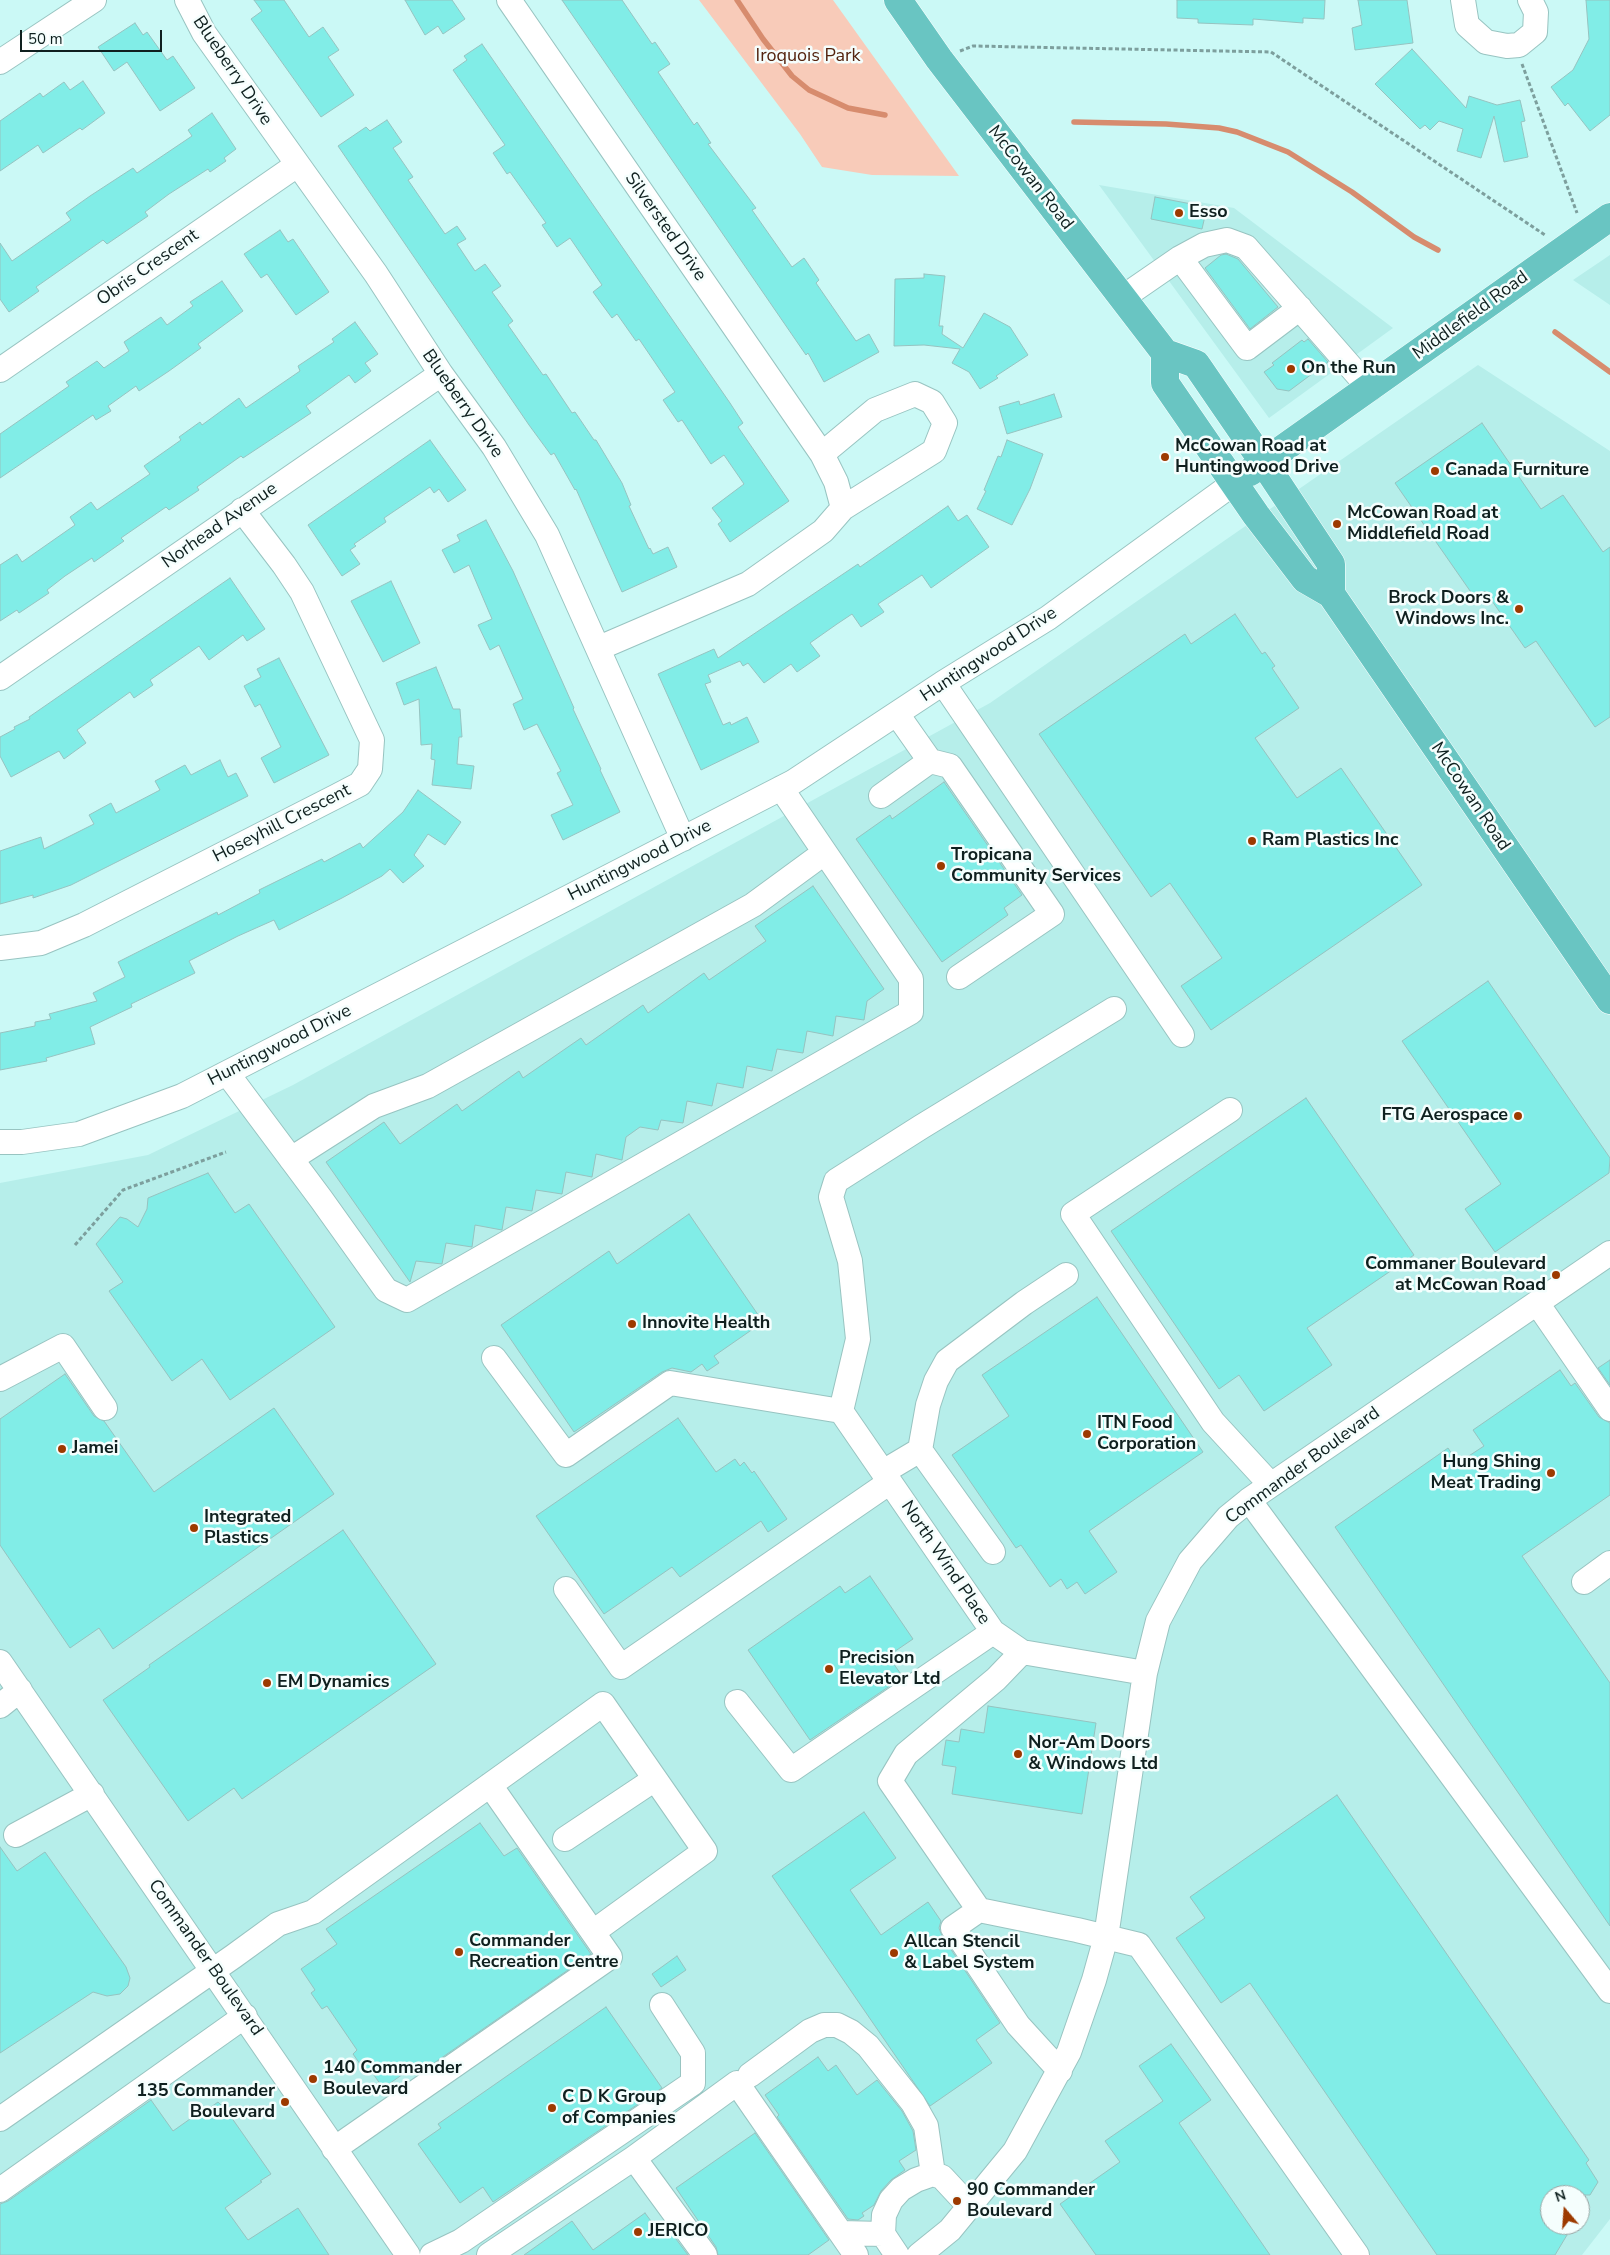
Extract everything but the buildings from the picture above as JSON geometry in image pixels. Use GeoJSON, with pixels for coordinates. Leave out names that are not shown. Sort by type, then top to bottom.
{"type":"FeatureCollection","features":[{"type":"Feature","properties":{"kind":"main road","name":"McCowan Road"},"geometry":{"type":"LineString","coordinates":[[898,0],[938,59],[1165,353],[1165,383],[1234,483],[1305,579],[1331,594],[1610,1000]]}},
{"type":"Feature","properties":{"kind":"main road","name":"Middlefield Road"},"geometry":{"type":"LineString","coordinates":[[1234,483],[1370,389],[1610,217]]}},
{"type":"Feature","properties":{"kind":"main road"},"geometry":{"type":"LineString","coordinates":[[1165,353],[1196,364],[1331,564],[1331,594]]}},
{"type":"Feature","properties":{"kind":"street"},"geometry":{"type":"LineString","coordinates":[[0,62],[94,0]]}},
{"type":"Feature","properties":{"kind":"street","name":"Blueberry Drive"},"geometry":{"type":"LineString","coordinates":[[187,0],[204,33],[376,274],[440,374],[494,447],[547,535],[600,648],[683,839]]}},
{"type":"Feature","properties":{"kind":"street","name":"Silversted Drive"},"geometry":{"type":"LineString","coordinates":[[509,0],[822,454],[836,482],[843,508]]}},
{"type":"Feature","properties":{"kind":"street"},"geometry":{"type":"LineString","coordinates":[[1463,0],[1467,25],[1486,42],[1506,46],[1519,45],[1535,32],[1536,12],[1530,0]]}},
{"type":"Feature","properties":{"kind":"street","name":"Obris Crescent"},"geometry":{"type":"LineString","coordinates":[[0,370],[297,165]]}},
{"type":"Feature","properties":{"kind":"street"},"geometry":{"type":"LineString","coordinates":[[1122,298],[1180,258],[1204,245],[1227,240],[1246,247],[1370,389]]}},
{"type":"Feature","properties":{"kind":"street"},"geometry":{"type":"LineString","coordinates":[[1180,258],[1247,348],[1300,308]]}},
{"type":"Feature","properties":{"kind":"street","name":"Norhead Avenue"},"geometry":{"type":"LineString","coordinates":[[0,678],[440,374]]}},
{"type":"Feature","properties":{"kind":"street"},"geometry":{"type":"LineString","coordinates":[[600,648],[748,584],[823,530],[843,508],[934,451],[944,423],[932,402],[915,394],[875,410],[822,454]]}},
{"type":"Feature","properties":{"kind":"street","name":"Huntingwood Drive"},"geometry":{"type":"LineString","coordinates":[[0,1142],[22,1142],[79,1134],[182,1096],[781,788],[943,683],[1048,618],[1234,483]]}},
{"type":"Feature","properties":{"kind":"street","name":"Hoseyhill Crescent"},"geometry":{"type":"LineString","coordinates":[[0,948],[41,943],[84,925],[338,796],[360,784],[370,769],[372,740],[306,601],[284,564],[242,510]]}},
{"type":"Feature","properties":{"kind":"street"},"geometry":{"type":"LineString","coordinates":[[943,683],[1182,1035]]}},
{"type":"Feature","properties":{"kind":"street"},"geometry":{"type":"LineString","coordinates":[[897,714],[930,760],[950,766],[1052,914],[959,977]]}},
{"type":"Feature","properties":{"kind":"street"},"geometry":{"type":"LineString","coordinates":[[881,796],[930,760]]}},
{"type":"Feature","properties":{"kind":"street"},"geometry":{"type":"LineString","coordinates":[[226,1073],[386,1290],[407,1300],[911,1012],[911,978],[781,788]]}},
{"type":"Feature","properties":{"kind":"street"},"geometry":{"type":"LineString","coordinates":[[291,1159],[374,1106],[428,1086],[753,905],[824,853]]}},
{"type":"Feature","properties":{"kind":"street"},"geometry":{"type":"LineString","coordinates":[[494,1358],[566,1455],[670,1383],[841,1411],[858,1339],[850,1262],[831,1197],[836,1181],[1114,1009]]}},
{"type":"Feature","properties":{"kind":"street"},"geometry":{"type":"LineString","coordinates":[[1230,1110],[1073,1214],[1213,1422],[1271,1485]]}},
{"type":"Feature","properties":{"kind":"street","name":"Commander Boulevard"},"geometry":{"type":"LineString","coordinates":[[927,2252],[950,2230],[1015,2151],[1069,2052],[1088,1998],[1106,1936],[1146,1673],[1158,1621],[1190,1561],[1228,1517],[1249,1500],[1610,1253]]}},
{"type":"Feature","properties":{"kind":"street"},"geometry":{"type":"LineString","coordinates":[[566,1589],[621,1667],[887,1477],[920,1450],[928,1404],[936,1381],[947,1361],[1024,1303],[1066,1275]]}},
{"type":"Feature","properties":{"kind":"street"},"geometry":{"type":"LineString","coordinates":[[1537,1303],[1610,1409]]}},
{"type":"Feature","properties":{"kind":"street"},"geometry":{"type":"LineString","coordinates":[[0,1379],[63,1346],[105,1408]]}},
{"type":"Feature","properties":{"kind":"street","name":"North Wind Place"},"geometry":{"type":"LineString","coordinates":[[841,1411],[993,1632],[1022,1652],[1146,1673]]}},
{"type":"Feature","properties":{"kind":"street"},"geometry":{"type":"LineString","coordinates":[[920,1450],[993,1552]]}},
{"type":"Feature","properties":{"kind":"street"},"geometry":{"type":"LineString","coordinates":[[1249,1500],[1610,1991]]}},
{"type":"Feature","properties":{"kind":"street"},"geometry":{"type":"LineString","coordinates":[[1584,1582],[1610,1563]]}},
{"type":"Feature","properties":{"kind":"street"},"geometry":{"type":"LineString","coordinates":[[737,1702],[791,1770],[993,1632]]}},
{"type":"Feature","properties":{"kind":"street"},"geometry":{"type":"LineString","coordinates":[[1022,1652],[996,1679],[906,1754],[890,1781],[979,1910],[1106,1936],[1139,1945],[1358,2255]]}},
{"type":"Feature","properties":{"kind":"street","name":"Commander Boulevard"},"geometry":{"type":"LineString","coordinates":[[0,1662],[408,2255]]}},
{"type":"Feature","properties":{"kind":"street"},"geometry":{"type":"LineString","coordinates":[[0,1706],[20,1690]]}},
{"type":"Feature","properties":{"kind":"street"},"geometry":{"type":"LineString","coordinates":[[0,2119],[278,1924],[313,1912],[603,1704],[705,1850],[592,1932]]}},
{"type":"Feature","properties":{"kind":"street"},"geometry":{"type":"LineString","coordinates":[[565,1839],[655,1779]]}},
{"type":"Feature","properties":{"kind":"street"},"geometry":{"type":"LineString","coordinates":[[334,2149],[610,1957],[490,1785]]}},
{"type":"Feature","properties":{"kind":"street"},"geometry":{"type":"LineString","coordinates":[[16,1835],[92,1794]]}},
{"type":"Feature","properties":{"kind":"street"},"geometry":{"type":"LineString","coordinates":[[979,1910],[952,1928],[1018,2025],[1060,2071]]}},
{"type":"Feature","properties":{"kind":"street"},"geometry":{"type":"LineString","coordinates":[[432,2255],[461,2241],[693,2083],[693,2053],[662,2005]]}},
{"type":"Feature","properties":{"kind":"street"},"geometry":{"type":"LineString","coordinates":[[0,2190],[245,2016]]}},
{"type":"Feature","properties":{"kind":"street"},"geometry":{"type":"LineString","coordinates":[[750,2075],[810,2031],[824,2025],[837,2025],[851,2032],[868,2046],[913,2103],[926,2126],[933,2174]]}},
{"type":"Feature","properties":{"kind":"street"},"geometry":{"type":"LineString","coordinates":[[489,2255],[634,2158],[737,2083],[856,2255]]}},
{"type":"Feature","properties":{"kind":"street"},"geometry":{"type":"LineString","coordinates":[[634,2158],[705,2255]]}},
{"type":"Feature","properties":{"kind":"street"},"geometry":{"type":"LineString","coordinates":[[897,2255],[883,2234],[884,2215],[891,2200],[901,2189],[916,2180],[933,2174],[942,2177],[969,2206]]}},
{"type":"Feature","properties":{"kind":"street"},"geometry":{"type":"LineString","coordinates":[[841,2233],[883,2234]]}},
{"type":"Feature","properties":{"kind":"path"},"geometry":{"type":"LineString","coordinates":[[938,59],[973,46],[1272,52],[1536,229]]}},
{"type":"Feature","properties":{"kind":"path"},"geometry":{"type":"LineString","coordinates":[[1523,68],[1574,203]]}},
{"type":"Feature","properties":{"kind":"path"},"geometry":{"type":"LineString","coordinates":[[75,1245],[123,1190],[226,1152]]}},
{"type":"Feature","properties":{"kind":"shaded area"},"geometry":{"type":"Polygon","coordinates":[[[1099,185],[1234,208],[1393,328],[1269,418],[1099,185]]]}},
{"type":"Feature","properties":{"kind":"shaded area"},"geometry":{"type":"Polygon","coordinates":[[[1610,255],[1610,305],[1573,280],[1610,255]]]}},
{"type":"Feature","properties":{"kind":"shaded area"},"geometry":{"type":"Polygon","coordinates":[[[1478,365],[1610,451],[1610,2219],[1582,2255],[0,2255],[0,1183],[148,1155],[293,1085],[990,703],[1478,365]]]}},
{"type":"Feature","properties":{"kind":"green space","name":"Iroquois Park"},"geometry":{"type":"Polygon","coordinates":[[[699,0],[833,0],[959,176],[872,175],[822,167],[800,134],[699,0]]]}},
{"type":"Feature","properties":{"kind":"waterway"},"geometry":{"type":"LineString","coordinates":[[737,0],[763,39],[792,76],[809,90],[848,108],[885,115]]}},
{"type":"Feature","properties":{"kind":"waterway"},"geometry":{"type":"LineString","coordinates":[[1074,122],[1166,124],[1219,128],[1237,132],[1288,152],[1352,192],[1414,237],[1438,250]]}},
{"type":"Feature","properties":{"kind":"waterway"},"geometry":{"type":"LineString","coordinates":[[1555,332],[1610,372]]}},
{"type":"Feature","properties":{"kind":"place","name":"Esso"},"geometry":{"type":"Point","coordinates":[1179,213]}},
{"type":"Feature","properties":{"kind":"place","name":"On the Run"},"geometry":{"type":"Point","coordinates":[1291,369]}},
{"type":"Feature","properties":{"kind":"place","name":"McCowan Road at Huntingwood Drive"},"geometry":{"type":"Point","coordinates":[1165,457]}},
{"type":"Feature","properties":{"kind":"place","name":"Canada Furniture"},"geometry":{"type":"Point","coordinates":[1435,471]}},
{"type":"Feature","properties":{"kind":"place","name":"McCowan Road at Middlefield Road"},"geometry":{"type":"Point","coordinates":[1337,524]}},
{"type":"Feature","properties":{"kind":"place","name":"Brock Doors & Windows Inc."},"geometry":{"type":"Point","coordinates":[1519,609]}},
{"type":"Feature","properties":{"kind":"place","name":"Ram Plastics Inc"},"geometry":{"type":"Point","coordinates":[1252,841]}},
{"type":"Feature","properties":{"kind":"place","name":"Tropicana Community Services"},"geometry":{"type":"Point","coordinates":[941,866]}},
{"type":"Feature","properties":{"kind":"place","name":"FTG Aerospace"},"geometry":{"type":"Point","coordinates":[1518,1116]}},
{"type":"Feature","properties":{"kind":"place","name":"Commaner Boulevard at McCowan Road"},"geometry":{"type":"Point","coordinates":[1556,1275]}},
{"type":"Feature","properties":{"kind":"place","name":"Innovite Health"},"geometry":{"type":"Point","coordinates":[632,1324]}},
{"type":"Feature","properties":{"kind":"place","name":"ITN Food Corporation"},"geometry":{"type":"Point","coordinates":[1087,1434]}},
{"type":"Feature","properties":{"kind":"place","name":"Jamei"},"geometry":{"type":"Point","coordinates":[62,1449]}},
{"type":"Feature","properties":{"kind":"place","name":"Hung Shing Meat Trading"},"geometry":{"type":"Point","coordinates":[1551,1473]}},
{"type":"Feature","properties":{"kind":"place","name":"Integrated Plastics"},"geometry":{"type":"Point","coordinates":[194,1528]}},
{"type":"Feature","properties":{"kind":"place","name":"Precision Elevator Ltd"},"geometry":{"type":"Point","coordinates":[829,1669]}},
{"type":"Feature","properties":{"kind":"place","name":"EM Dynamics"},"geometry":{"type":"Point","coordinates":[267,1683]}},
{"type":"Feature","properties":{"kind":"place","name":"Nor-Am Doors & Windows Ltd"},"geometry":{"type":"Point","coordinates":[1018,1754]}},
{"type":"Feature","properties":{"kind":"place","name":"Commander Recreation Centre"},"geometry":{"type":"Point","coordinates":[459,1952]}},
{"type":"Feature","properties":{"kind":"place","name":"Allcan Stencil & Label System"},"geometry":{"type":"Point","coordinates":[894,1953]}},
{"type":"Feature","properties":{"kind":"place","name":"140 Commander Boulevard"},"geometry":{"type":"Point","coordinates":[313,2079]}},
{"type":"Feature","properties":{"kind":"place","name":"135 Commander Boulevard"},"geometry":{"type":"Point","coordinates":[285,2102]}},
{"type":"Feature","properties":{"kind":"place","name":"C D K Group of Companies"},"geometry":{"type":"Point","coordinates":[552,2108]}},
{"type":"Feature","properties":{"kind":"place","name":"90 Commander Boulevard"},"geometry":{"type":"Point","coordinates":[957,2201]}},
{"type":"Feature","properties":{"kind":"place","name":"JERICO"},"geometry":{"type":"Point","coordinates":[638,2232]}}]}
